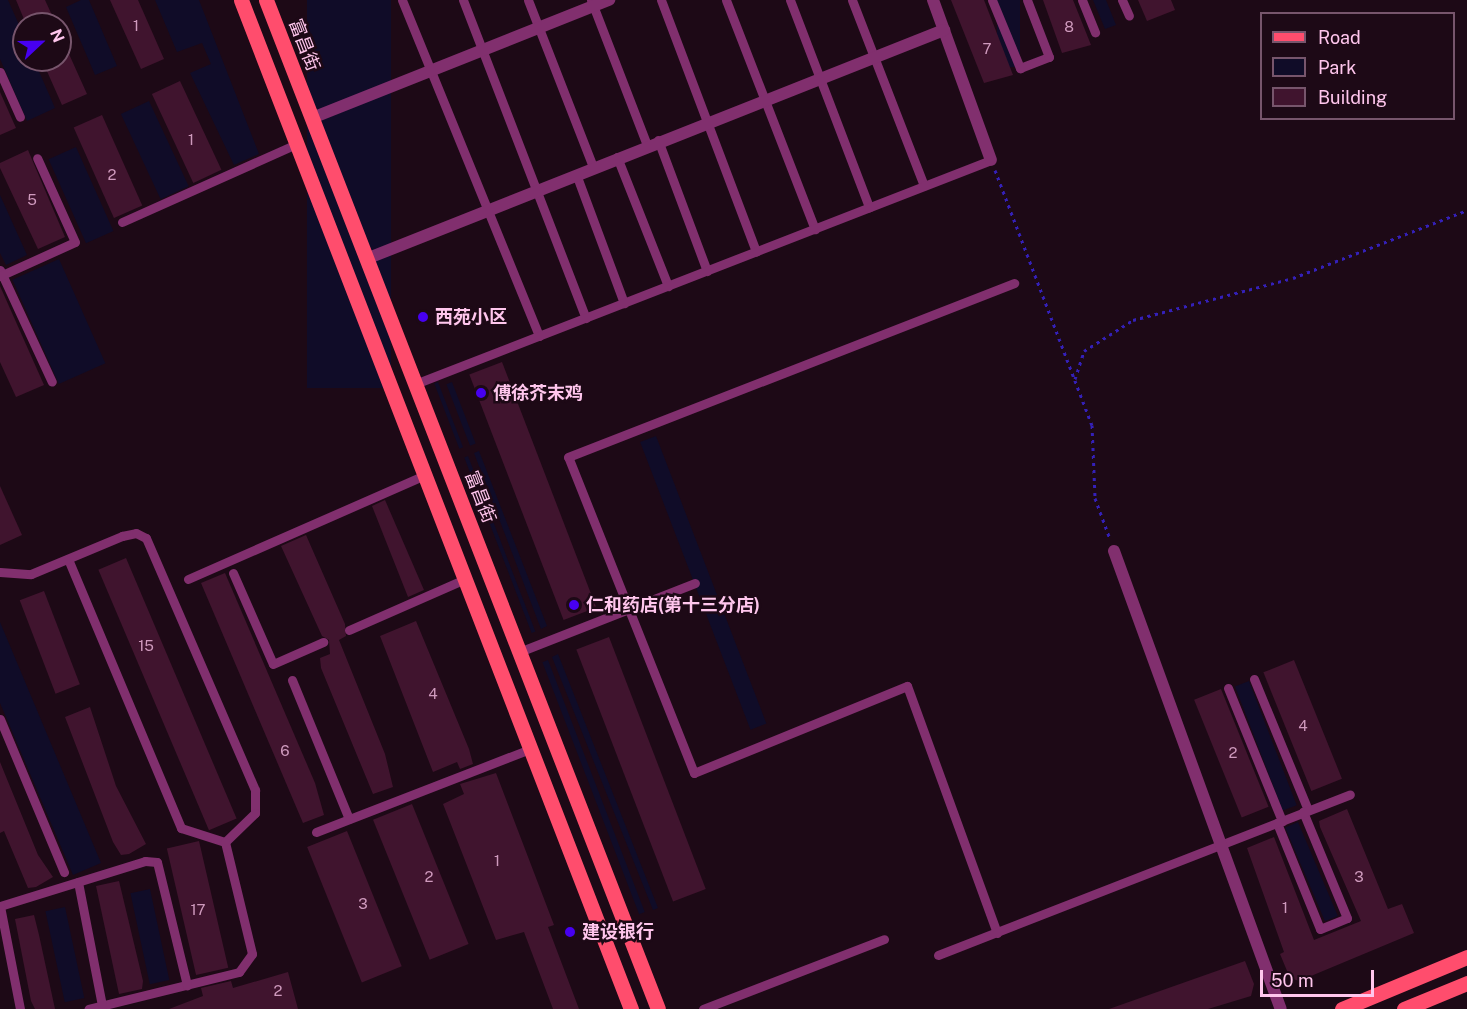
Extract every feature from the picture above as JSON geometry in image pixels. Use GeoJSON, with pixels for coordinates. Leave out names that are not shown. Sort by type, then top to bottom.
{"type":"FeatureCollection","features":[{"type":"Feature","properties":{"kind":"main road"},"geometry":{"type":"LineString","coordinates":[[241,0],[631,1009]]}},
{"type":"Feature","properties":{"kind":"main road","name":"富昌街"},"geometry":{"type":"LineString","coordinates":[[266,0],[658,1009]]}},
{"type":"Feature","properties":{"kind":"main road"},"geometry":{"type":"LineString","coordinates":[[1342,1009],[1467,957]]}},
{"type":"Feature","properties":{"kind":"main road"},"geometry":{"type":"LineString","coordinates":[[1404,1009],[1467,982]]}},
{"type":"Feature","properties":{"kind":"street"},"geometry":{"type":"LineString","coordinates":[[312,118],[539,28],[592,3],[609,0]]}},
{"type":"Feature","properties":{"kind":"street"},"geometry":{"type":"LineString","coordinates":[[933,0],[992,160]]}},
{"type":"Feature","properties":{"kind":"street"},"geometry":{"type":"LineString","coordinates":[[366,259],[704,122],[944,30]]}},
{"type":"Feature","properties":{"kind":"street"},"geometry":{"type":"LineString","coordinates":[[1114,551],[1219,845],[1281,1009]]}},
{"type":"Feature","properties":{"kind":"lane"},"geometry":{"type":"LineString","coordinates":[[402,0],[539,336]]}},
{"type":"Feature","properties":{"kind":"lane"},"geometry":{"type":"LineString","coordinates":[[463,0],[586,318]]}},
{"type":"Feature","properties":{"kind":"lane"},"geometry":{"type":"LineString","coordinates":[[528,0],[593,167]]}},
{"type":"Feature","properties":{"kind":"lane"},"geometry":{"type":"LineString","coordinates":[[661,0],[704,122],[756,252]]}},
{"type":"Feature","properties":{"kind":"lane"},"geometry":{"type":"LineString","coordinates":[[726,0],[815,229]]}},
{"type":"Feature","properties":{"kind":"lane"},"geometry":{"type":"LineString","coordinates":[[790,0],[869,207]]}},
{"type":"Feature","properties":{"kind":"lane"},"geometry":{"type":"LineString","coordinates":[[852,0],[924,186]]}},
{"type":"Feature","properties":{"kind":"lane"},"geometry":{"type":"LineString","coordinates":[[992,0],[1020,68],[1050,57],[1028,0]]}},
{"type":"Feature","properties":{"kind":"lane"},"geometry":{"type":"LineString","coordinates":[[1082,0],[1095,32]]}},
{"type":"Feature","properties":{"kind":"lane"},"geometry":{"type":"LineString","coordinates":[[1122,0],[1128,16]]}},
{"type":"Feature","properties":{"kind":"lane"},"geometry":{"type":"LineString","coordinates":[[592,3],[707,271]]}},
{"type":"Feature","properties":{"kind":"lane"},"geometry":{"type":"LineString","coordinates":[[0,72],[20,117]]}},
{"type":"Feature","properties":{"kind":"lane"},"geometry":{"type":"LineString","coordinates":[[122,222],[296,144]]}},
{"type":"Feature","properties":{"kind":"lane"},"geometry":{"type":"LineString","coordinates":[[616,157],[668,286]]}},
{"type":"Feature","properties":{"kind":"lane"},"geometry":{"type":"LineString","coordinates":[[37,158],[75,242],[1,274],[52,382]]}},
{"type":"Feature","properties":{"kind":"lane"},"geometry":{"type":"LineString","coordinates":[[415,384],[992,160]]}},
{"type":"Feature","properties":{"kind":"lane"},"geometry":{"type":"LineString","coordinates":[[576,174],[624,303]]}},
{"type":"Feature","properties":{"kind":"lane"},"geometry":{"type":"LineString","coordinates":[[997,933],[907,686],[694,773],[568,457],[1014,283]]}},
{"type":"Feature","properties":{"kind":"lane"},"geometry":{"type":"LineString","coordinates":[[188,579],[425,475]]}},
{"type":"Feature","properties":{"kind":"lane"},"geometry":{"type":"LineString","coordinates":[[0,572],[31,574],[122,537],[136,533],[146,538],[255,790],[255,813],[225,842]]}},
{"type":"Feature","properties":{"kind":"lane"},"geometry":{"type":"LineString","coordinates":[[68,559],[181,828],[225,842]]}},
{"type":"Feature","properties":{"kind":"lane"},"geometry":{"type":"LineString","coordinates":[[233,573],[273,664],[323,642]]}},
{"type":"Feature","properties":{"kind":"lane"},"geometry":{"type":"LineString","coordinates":[[349,630],[465,579]]}},
{"type":"Feature","properties":{"kind":"lane"},"geometry":{"type":"LineString","coordinates":[[519,652],[695,584]]}},
{"type":"Feature","properties":{"kind":"lane"},"geometry":{"type":"LineString","coordinates":[[292,680],[349,819]]}},
{"type":"Feature","properties":{"kind":"lane"},"geometry":{"type":"LineString","coordinates":[[1228,688],[1320,929],[1347,918],[1254,680]]}},
{"type":"Feature","properties":{"kind":"lane"},"geometry":{"type":"LineString","coordinates":[[0,720],[64,872]]}},
{"type":"Feature","properties":{"kind":"lane"},"geometry":{"type":"LineString","coordinates":[[316,832],[530,748]]}},
{"type":"Feature","properties":{"kind":"lane"},"geometry":{"type":"LineString","coordinates":[[938,956],[1350,794]]}},
{"type":"Feature","properties":{"kind":"lane"},"geometry":{"type":"LineString","coordinates":[[88,1009],[239,972],[252,954],[225,842]]}},
{"type":"Feature","properties":{"kind":"lane"},"geometry":{"type":"LineString","coordinates":[[20,1009],[0,906],[78,882],[157,862],[187,985]]}},
{"type":"Feature","properties":{"kind":"lane"},"geometry":{"type":"LineString","coordinates":[[78,882],[102,1006]]}},
{"type":"Feature","properties":{"kind":"lane"},"geometry":{"type":"LineString","coordinates":[[704,1009],[884,939]]}},
{"type":"Feature","properties":{"kind":"path"},"geometry":{"type":"LineString","coordinates":[[992,160],[1092,425],[1095,498],[1114,551]]}},
{"type":"Feature","properties":{"kind":"path"},"geometry":{"type":"LineString","coordinates":[[1075,379],[1084,351],[1133,320],[1293,278],[1467,210]]}},
{"type":"Feature","properties":{"kind":"green space"},"geometry":{"type":"Polygon","coordinates":[[[0,0],[8,0],[13,12],[12,72],[39,72],[55,108],[27,121],[0,59],[0,0]]]}},
{"type":"Feature","properties":{"kind":"green space"},"geometry":{"type":"Polygon","coordinates":[[[81,0],[89,0],[117,66],[95,75],[72,21],[72,12],[68,12],[66,7],[81,0]]]}},
{"type":"Feature","properties":{"kind":"green space"},"geometry":{"type":"Polygon","coordinates":[[[155,0],[199,0],[259,154],[234,165],[190,73],[211,64],[202,43],[177,52],[155,0]]]}},
{"type":"Feature","properties":{"kind":"green space"},"geometry":{"type":"Polygon","coordinates":[[[307,0],[391,0],[391,388],[307,388],[307,0]]]}},
{"type":"Feature","properties":{"kind":"green space"},"geometry":{"type":"Polygon","coordinates":[[[997,0],[1020,0],[1020,67],[997,67],[997,0]]]}},
{"type":"Feature","properties":{"kind":"green space"},"geometry":{"type":"Polygon","coordinates":[[[1093,0],[1106,0],[1116,25],[1105,29],[1093,0]]]}},
{"type":"Feature","properties":{"kind":"green space"},"geometry":{"type":"Polygon","coordinates":[[[149,101],[189,186],[161,199],[121,114],[149,101]]]}},
{"type":"Feature","properties":{"kind":"green space"},"geometry":{"type":"Polygon","coordinates":[[[76,147],[113,231],[86,243],[49,159],[76,147]]]}},
{"type":"Feature","properties":{"kind":"green space"},"geometry":{"type":"Polygon","coordinates":[[[0,195],[27,255],[6,265],[0,253],[0,195]]]}},
{"type":"Feature","properties":{"kind":"green space"},"geometry":{"type":"Polygon","coordinates":[[[59,259],[105,363],[59,384],[12,280],[59,259]]]}},
{"type":"Feature","properties":{"kind":"green space"},"geometry":{"type":"Polygon","coordinates":[[[438,382],[463,447],[459,449],[434,383],[438,382]]]}},
{"type":"Feature","properties":{"kind":"green space"},"geometry":{"type":"Polygon","coordinates":[[[452,382],[476,444],[470,446],[446,384],[452,382]]]}},
{"type":"Feature","properties":{"kind":"green space"},"geometry":{"type":"Polygon","coordinates":[[[656,436],[766,724],[751,730],[640,442],[656,436]]]}},
{"type":"Feature","properties":{"kind":"green space"},"geometry":{"type":"Polygon","coordinates":[[[479,451],[547,626],[541,629],[474,453],[479,451]]]}},
{"type":"Feature","properties":{"kind":"green space"},"geometry":{"type":"Polygon","coordinates":[[[468,456],[535,632],[532,633],[464,457],[468,456]]]}},
{"type":"Feature","properties":{"kind":"green space"},"geometry":{"type":"Polygon","coordinates":[[[0,622],[101,863],[73,875],[0,703],[0,622]]]}},
{"type":"Feature","properties":{"kind":"green space"},"geometry":{"type":"Polygon","coordinates":[[[558,654],[658,908],[653,910],[552,657],[558,654]]]}},
{"type":"Feature","properties":{"kind":"green space"},"geometry":{"type":"Polygon","coordinates":[[[548,660],[645,912],[639,914],[542,662],[548,660]]]}},
{"type":"Feature","properties":{"kind":"green space"},"geometry":{"type":"Polygon","coordinates":[[[1249,681],[1297,805],[1283,811],[1235,686],[1249,681]]]}},
{"type":"Feature","properties":{"kind":"green space"},"geometry":{"type":"Polygon","coordinates":[[[1298,822],[1338,916],[1325,921],[1285,827],[1298,822]]]}},
{"type":"Feature","properties":{"kind":"green space"},"geometry":{"type":"Polygon","coordinates":[[[150,889],[169,980],[150,984],[130,893],[150,889]]]}},
{"type":"Feature","properties":{"kind":"green space"},"geometry":{"type":"Polygon","coordinates":[[[65,907],[84,998],[65,1002],[45,911],[65,907]]]}},
{"type":"Feature","properties":{"kind":"building"},"geometry":{"type":"Polygon","coordinates":[[[16,0],[45,0],[50,12],[21,12],[16,0]]]}},
{"type":"Feature","properties":{"kind":"building"},"geometry":{"type":"Polygon","coordinates":[[[110,0],[138,0],[164,59],[141,69],[110,0]]]}},
{"type":"Feature","properties":{"kind":"building"},"geometry":{"type":"Polygon","coordinates":[[[951,0],[984,0],[1013,75],[984,83],[951,0]]]}},
{"type":"Feature","properties":{"kind":"building"},"geometry":{"type":"Polygon","coordinates":[[[1043,0],[1073,0],[1091,45],[1062,53],[1043,0]]]}},
{"type":"Feature","properties":{"kind":"building"},"geometry":{"type":"Polygon","coordinates":[[[1138,0],[1171,0],[1175,10],[1147,21],[1138,0]]]}},
{"type":"Feature","properties":{"kind":"building"},"geometry":{"type":"Polygon","coordinates":[[[72,61],[87,94],[62,105],[47,72],[72,72],[72,61]]]}},
{"type":"Feature","properties":{"kind":"building"},"geometry":{"type":"Polygon","coordinates":[[[180,81],[221,170],[193,183],[152,94],[180,81]]]}},
{"type":"Feature","properties":{"kind":"building"},"geometry":{"type":"Polygon","coordinates":[[[0,92],[16,128],[0,135],[0,92]]]}},
{"type":"Feature","properties":{"kind":"building"},"geometry":{"type":"Polygon","coordinates":[[[102,115],[142,205],[114,218],[74,128],[102,115]]]}},
{"type":"Feature","properties":{"kind":"building"},"geometry":{"type":"Polygon","coordinates":[[[28,150],[65,237],[38,249],[0,168],[0,163],[28,150]]]}},
{"type":"Feature","properties":{"kind":"building"},"geometry":{"type":"Polygon","coordinates":[[[0,286],[44,385],[16,397],[0,362],[0,286]]]}},
{"type":"Feature","properties":{"kind":"building"},"geometry":{"type":"Polygon","coordinates":[[[502,362],[596,608],[564,620],[469,375],[502,362]]]}},
{"type":"Feature","properties":{"kind":"building"},"geometry":{"type":"Polygon","coordinates":[[[0,486],[22,535],[0,545],[0,486]]]}},
{"type":"Feature","properties":{"kind":"building"},"geometry":{"type":"Polygon","coordinates":[[[385,500],[424,590],[408,597],[372,506],[385,500]]]}},
{"type":"Feature","properties":{"kind":"building"},"geometry":{"type":"Polygon","coordinates":[[[306,535],[345,624],[346,636],[339,640],[385,754],[393,787],[373,794],[321,668],[320,658],[330,654],[329,640],[322,636],[281,546],[306,535]]]}},
{"type":"Feature","properties":{"kind":"building"},"geometry":{"type":"Polygon","coordinates":[[[126,558],[237,819],[209,830],[98,570],[126,558]]]}},
{"type":"Feature","properties":{"kind":"building"},"geometry":{"type":"Polygon","coordinates":[[[225,573],[315,783],[324,815],[303,823],[201,583],[225,573]]]}},
{"type":"Feature","properties":{"kind":"building"},"geometry":{"type":"Polygon","coordinates":[[[44,591],[80,684],[56,694],[20,600],[44,591]]]}},
{"type":"Feature","properties":{"kind":"building"},"geometry":{"type":"Polygon","coordinates":[[[416,621],[469,749],[473,764],[460,769],[457,762],[433,772],[380,636],[416,621]]]}},
{"type":"Feature","properties":{"kind":"building"},"geometry":{"type":"Polygon","coordinates":[[[609,637],[706,889],[673,902],[576,650],[609,637]]]}},
{"type":"Feature","properties":{"kind":"building"},"geometry":{"type":"Polygon","coordinates":[[[1294,660],[1342,779],[1311,791],[1263,672],[1294,660]]]}},
{"type":"Feature","properties":{"kind":"building"},"geometry":{"type":"Polygon","coordinates":[[[1221,689],[1269,807],[1242,818],[1194,700],[1221,689]]]}},
{"type":"Feature","properties":{"kind":"building"},"geometry":{"type":"Polygon","coordinates":[[[90,707],[116,786],[146,844],[129,854],[121,855],[113,842],[65,717],[90,707]]]}},
{"type":"Feature","properties":{"kind":"building"},"geometry":{"type":"Polygon","coordinates":[[[0,762],[38,855],[53,877],[36,887],[28,888],[4,831],[0,833],[0,762]]]}},
{"type":"Feature","properties":{"kind":"building"},"geometry":{"type":"Polygon","coordinates":[[[496,773],[554,925],[548,927],[579,1009],[553,1009],[524,932],[496,940],[443,804],[464,794],[460,784],[496,773]]]}},
{"type":"Feature","properties":{"kind":"building"},"geometry":{"type":"Polygon","coordinates":[[[412,804],[469,944],[430,960],[373,820],[412,804]]]}},
{"type":"Feature","properties":{"kind":"building"},"geometry":{"type":"Polygon","coordinates":[[[1347,809],[1388,909],[1402,904],[1414,933],[1299,981],[1290,978],[1280,954],[1284,952],[1247,848],[1274,837],[1314,940],[1361,921],[1319,821],[1347,809]]]}},
{"type":"Feature","properties":{"kind":"building"},"geometry":{"type":"Polygon","coordinates":[[[347,831],[402,966],[362,982],[307,847],[347,831]]]}},
{"type":"Feature","properties":{"kind":"building"},"geometry":{"type":"Polygon","coordinates":[[[199,841],[228,968],[196,975],[167,848],[199,841]]]}},
{"type":"Feature","properties":{"kind":"building"},"geometry":{"type":"Polygon","coordinates":[[[119,881],[143,981],[142,989],[119,994],[96,886],[119,881]]]}},
{"type":"Feature","properties":{"kind":"building"},"geometry":{"type":"Polygon","coordinates":[[[34,915],[55,1009],[35,1009],[31,1001],[15,919],[34,915]]]}},
{"type":"Feature","properties":{"kind":"building"},"geometry":{"type":"Polygon","coordinates":[[[1245,961],[1254,984],[1251,996],[1208,1009],[1109,1009],[1245,961]]]}},
{"type":"Feature","properties":{"kind":"building"},"geometry":{"type":"Polygon","coordinates":[[[288,972],[298,1009],[169,1009],[203,996],[201,988],[231,981],[233,988],[288,972]]]}},
{"type":"Feature","properties":{"kind":"place","name":"西苑小区"},"geometry":{"type":"Point","coordinates":[423,317]}},
{"type":"Feature","properties":{"kind":"place","name":"傅徐芥末鸡"},"geometry":{"type":"Point","coordinates":[481,393]}},
{"type":"Feature","properties":{"kind":"place","name":"仁和药店(第十三分店)"},"geometry":{"type":"Point","coordinates":[574,605]}},
{"type":"Feature","properties":{"kind":"place","name":"建设银行"},"geometry":{"type":"Point","coordinates":[570,932]}}]}
